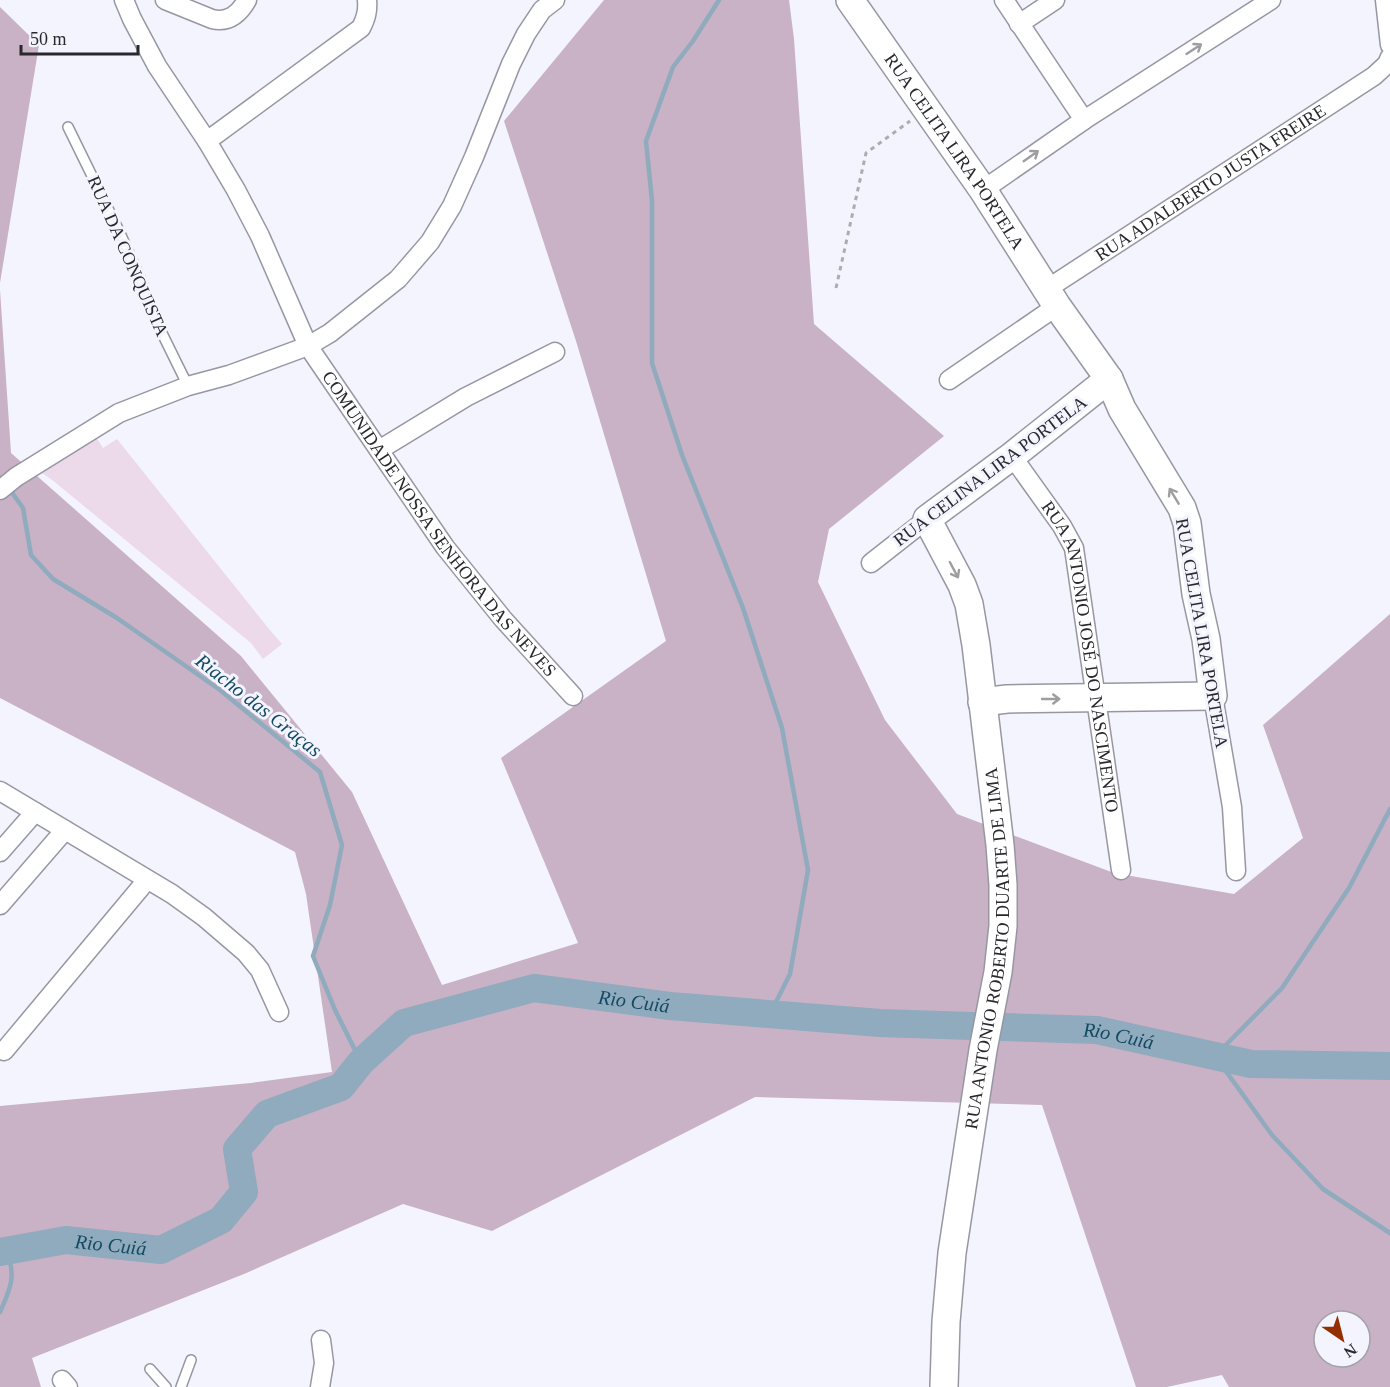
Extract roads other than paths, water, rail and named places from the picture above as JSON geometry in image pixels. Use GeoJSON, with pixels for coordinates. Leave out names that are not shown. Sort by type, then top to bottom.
{"type":"FeatureCollection","features":[{"type":"Feature","properties":{"kind":"main road","name":"RUA CELITA LIRA PORTELA"},"geometry":{"type":"LineString","coordinates":[[850,0],[982,190],[1052,297],[1102,385],[1122,409],[1182,508],[1187,523],[1213,696]]}},
{"type":"Feature","properties":{"kind":"main road","name":"RUA CELINA LIRA PORTELA"},"geometry":{"type":"LineString","coordinates":[[927,519],[1102,385]]}},
{"type":"Feature","properties":{"kind":"main road","name":"RUA ANTONIO ROBERTO DUARTE DE LIMA"},"geometry":{"type":"LineString","coordinates":[[927,519],[962,585],[969,604],[976,645],[990,696],[1003,885],[1003,926],[998,972],[983,1050],[952,1253],[946,1322],[944,1387]]}},
{"type":"Feature","properties":{"kind":"main road"},"geometry":{"type":"LineString","coordinates":[[990,696],[1095,699],[1213,696]]}},
{"type":"Feature","properties":{"kind":"street","name":"COMUNIDADE NOSSA SENHORA DAS NEVES"},"geometry":{"type":"LineString","coordinates":[[124,0],[157,66],[207,141],[236,190],[260,236],[308,346],[446,547],[503,619],[573,696]]}},
{"type":"Feature","properties":{"kind":"street"},"geometry":{"type":"LineString","coordinates":[[165,0],[218,21],[234,16],[247,0]]}},
{"type":"Feature","properties":{"kind":"street"},"geometry":{"type":"LineString","coordinates":[[207,141],[361,28],[366,19],[367,0]]}},
{"type":"Feature","properties":{"kind":"street"},"geometry":{"type":"LineString","coordinates":[[0,490],[16,477],[119,412],[308,346],[330,333],[398,279],[430,242],[452,206],[526,33],[542,10],[555,0]]}},
{"type":"Feature","properties":{"kind":"street"},"geometry":{"type":"LineString","coordinates":[[1004,0],[1084,120]]}},
{"type":"Feature","properties":{"kind":"street"},"geometry":{"type":"LineString","coordinates":[[1019,24],[1055,0]]}},
{"type":"Feature","properties":{"kind":"street"},"geometry":{"type":"LineString","coordinates":[[982,190],[1084,120],[1271,0]]}},
{"type":"Feature","properties":{"kind":"street"},"geometry":{"type":"LineString","coordinates":[[1385,0],[1390,45]]}},
{"type":"Feature","properties":{"kind":"street","name":"RUA ADALBERTO JUSTA FREIRE"},"geometry":{"type":"LineString","coordinates":[[1052,297],[1374,76],[1387,64],[1390,57]]}},
{"type":"Feature","properties":{"kind":"street"},"geometry":{"type":"LineString","coordinates":[[949,380],[1052,297]]}},
{"type":"Feature","properties":{"kind":"street"},"geometry":{"type":"LineString","coordinates":[[379,450],[466,397],[555,352]]}},
{"type":"Feature","properties":{"kind":"street","name":"RUA ANTONIO JOSÉ DO NASCIMENTO"},"geometry":{"type":"LineString","coordinates":[[1012,456],[1062,526],[1074,548],[1121,870]]}},
{"type":"Feature","properties":{"kind":"street","name":"RUA CELINA LIRA PORTELA"},"geometry":{"type":"LineString","coordinates":[[871,563],[927,519]]}},
{"type":"Feature","properties":{"kind":"street","name":"RUA CELITA LIRA PORTELA"},"geometry":{"type":"LineString","coordinates":[[1213,696],[1232,807],[1236,871]]}},
{"type":"Feature","properties":{"kind":"street"},"geometry":{"type":"LineString","coordinates":[[0,791],[172,894],[204,917],[246,953],[260,970],[279,1012]]}},
{"type":"Feature","properties":{"kind":"street"},"geometry":{"type":"LineString","coordinates":[[0,852],[35,812]]}},
{"type":"Feature","properties":{"kind":"street"},"geometry":{"type":"LineString","coordinates":[[0,905],[64,830]]}},
{"type":"Feature","properties":{"kind":"street"},"geometry":{"type":"LineString","coordinates":[[4,1051],[147,880]]}},
{"type":"Feature","properties":{"kind":"street"},"geometry":{"type":"LineString","coordinates":[[320,1387],[324,1364],[321,1340]]}},
{"type":"Feature","properties":{"kind":"lane","name":"RUA DA CONQUISTA"},"geometry":{"type":"LineString","coordinates":[[68,127],[120,233],[155,319],[188,386]]}},
{"type":"Feature","properties":{"kind":"lane"},"geometry":{"type":"LineString","coordinates":[[181,1387],[191,1360]]}},
{"type":"Feature","properties":{"kind":"lane"},"geometry":{"type":"LineString","coordinates":[[150,1369],[166,1387]]}},
{"type":"Feature","properties":{"kind":"waterway"},"geometry":{"type":"LineString","coordinates":[[719,0],[673,67],[646,141],[652,201],[652,363],[682,455],[743,608],[782,728],[808,870],[790,974],[770,1014]]}},
{"type":"Feature","properties":{"kind":"waterway","name":"Riacho das Graças"},"geometry":{"type":"LineString","coordinates":[[8,487],[23,508],[31,555],[53,579],[117,618],[220,690],[320,772],[342,845],[330,905],[313,956],[335,1010],[361,1062]]}},
{"type":"Feature","properties":{"kind":"waterway"},"geometry":{"type":"LineString","coordinates":[[1390,809],[1349,888],[1282,988],[1215,1056],[1272,1135],[1323,1189],[1390,1233]]}},
{"type":"Feature","properties":{"kind":"waterway","name":"Rio Cuiá"},"geometry":{"type":"LineString","coordinates":[[0,1252],[66,1240],[161,1250],[221,1220],[244,1192],[237,1149],[267,1114],[341,1087],[361,1062],[404,1023],[534,988],[670,1006],[880,1023],[1097,1030],[1251,1064],[1390,1066]]}},
{"type":"Feature","properties":{"kind":"waterway"},"geometry":{"type":"LineString","coordinates":[[0,1312],[12,1275],[7,1251]]}}]}
